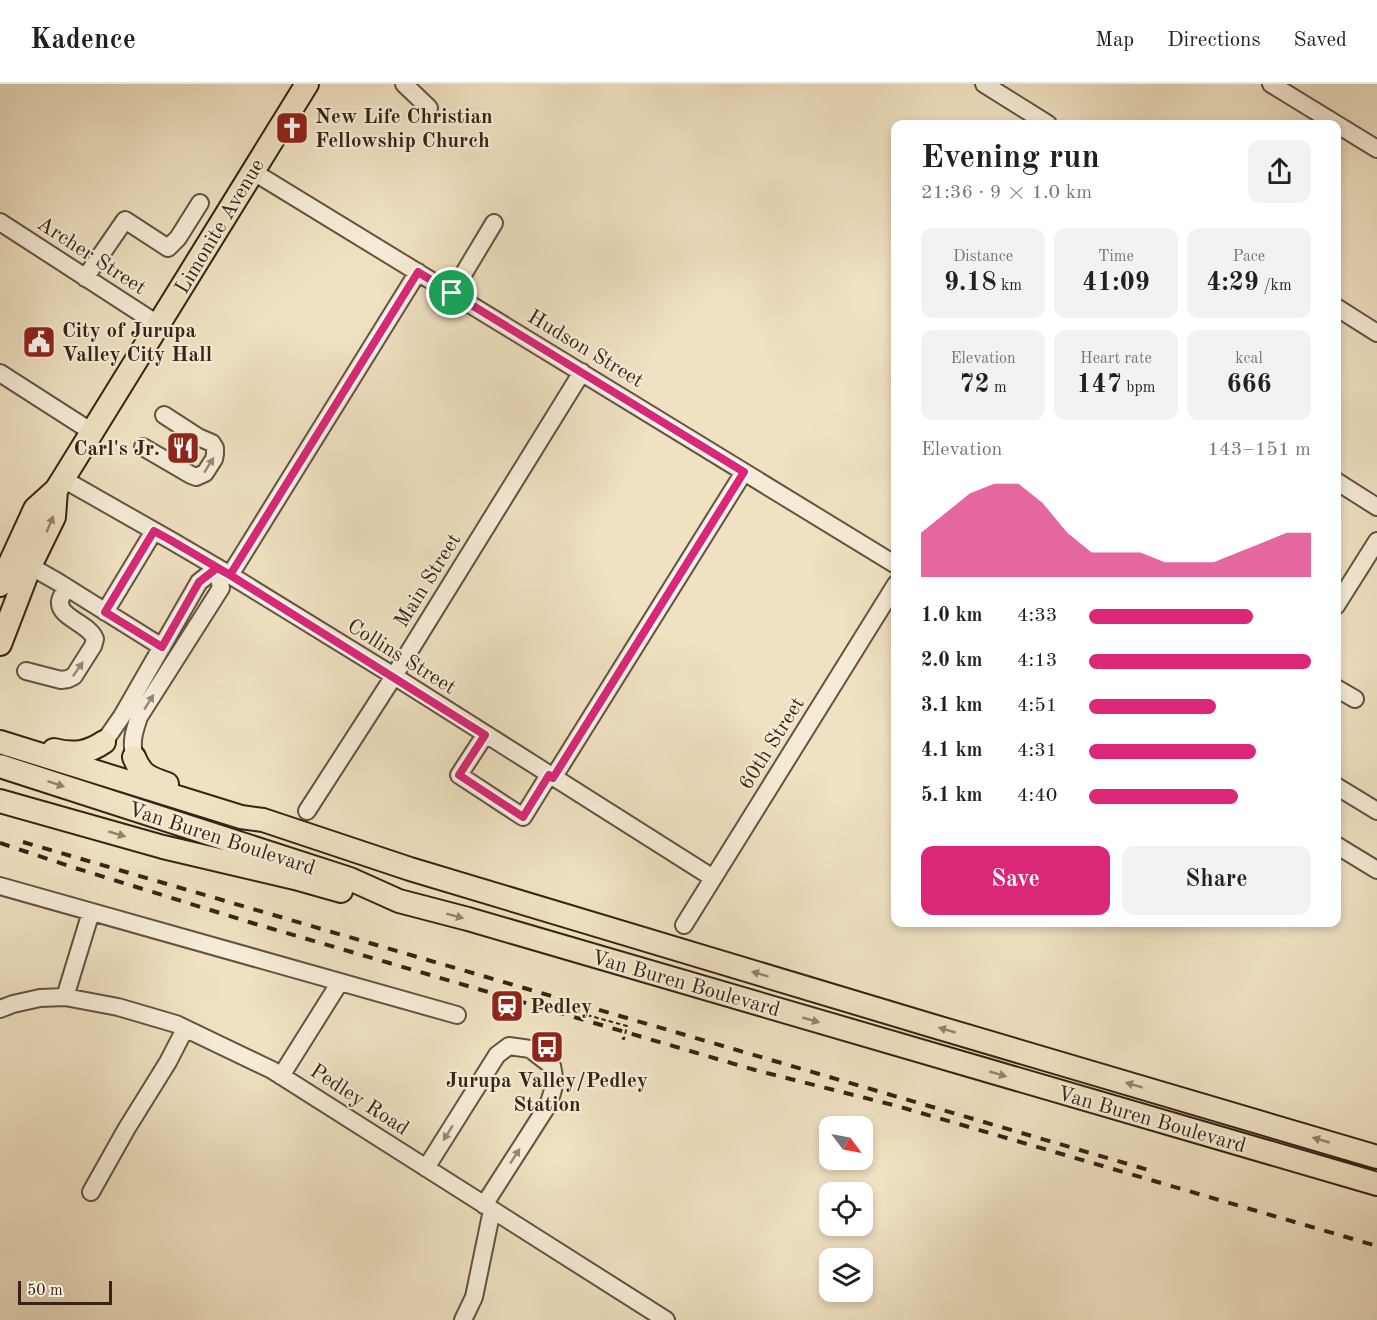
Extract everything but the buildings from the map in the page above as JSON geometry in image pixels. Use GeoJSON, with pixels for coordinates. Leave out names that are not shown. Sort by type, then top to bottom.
{"type":"FeatureCollection","features":[{"type":"Feature","properties":{"kind":"main road","name":"Limonite Avenue"},"geometry":{"type":"LineString","coordinates":[[0,585],[35,509],[60,485],[307,84]]}},
{"type":"Feature","properties":{"kind":"main road","name":"Limonite Avenue"},"geometry":{"type":"LineString","coordinates":[[0,644],[30,566],[54,517],[60,485]]}},
{"type":"Feature","properties":{"kind":"main road"},"geometry":{"type":"LineString","coordinates":[[0,547],[8,535],[35,509]]}},
{"type":"Feature","properties":{"kind":"main road"},"geometry":{"type":"LineString","coordinates":[[0,741],[19,739],[61,752],[85,752],[104,742]]}},
{"type":"Feature","properties":{"kind":"main road","name":"Van Buren Boulevard"},"geometry":{"type":"LineString","coordinates":[[0,741],[241,817],[263,820],[421,872],[933,1026],[1377,1156]]}},
{"type":"Feature","properties":{"kind":"main road"},"geometry":{"type":"LineString","coordinates":[[134,757],[138,767],[149,778],[243,807],[263,820]]}},
{"type":"Feature","properties":{"kind":"main road","name":"Van Buren Boulevard"},"geometry":{"type":"LineString","coordinates":[[0,766],[350,879],[399,900],[1377,1184]]}},
{"type":"Feature","properties":{"kind":"main road"},"geometry":{"type":"LineString","coordinates":[[0,801],[163,847],[295,878],[346,893],[399,900]]}},
{"type":"Feature","properties":{"kind":"street"},"geometry":{"type":"LineString","coordinates":[[404,84],[429,108]]}},
{"type":"Feature","properties":{"kind":"street"},"geometry":{"type":"LineString","coordinates":[[984,84],[1042,120]]}},
{"type":"Feature","properties":{"kind":"street"},"geometry":{"type":"LineString","coordinates":[[1271,84],[1330,120]]}},
{"type":"Feature","properties":{"kind":"street"},"geometry":{"type":"LineString","coordinates":[[1341,127],[1377,149]]}},
{"type":"Feature","properties":{"kind":"street","name":"Hudson Street"},"geometry":{"type":"LineString","coordinates":[[252,171],[891,562]]}},
{"type":"Feature","properties":{"kind":"street"},"geometry":{"type":"LineString","coordinates":[[85,278],[125,220],[168,248],[178,238],[200,203]]}},
{"type":"Feature","properties":{"kind":"street","name":"Archer Street"},"geometry":{"type":"LineString","coordinates":[[0,222],[159,326]]}},
{"type":"Feature","properties":{"kind":"street"},"geometry":{"type":"LineString","coordinates":[[452,293],[494,223]]}},
{"type":"Feature","properties":{"kind":"street"},"geometry":{"type":"LineString","coordinates":[[134,757],[132,743],[139,717],[221,588],[224,572],[418,272]]}},
{"type":"Feature","properties":{"kind":"street"},"geometry":{"type":"LineString","coordinates":[[1341,310],[1377,333]]}},
{"type":"Feature","properties":{"kind":"street","name":"Main Street"},"geometry":{"type":"LineString","coordinates":[[307,811],[394,676],[582,372]]}},
{"type":"Feature","properties":{"kind":"street"},"geometry":{"type":"LineString","coordinates":[[0,373],[92,432]]}},
{"type":"Feature","properties":{"kind":"street"},"geometry":{"type":"LineString","coordinates":[[143,447],[190,475],[196,477],[205,473],[214,459],[215,448],[212,443],[198,437],[164,415]]}},
{"type":"Feature","properties":{"kind":"street"},"geometry":{"type":"LineString","coordinates":[[485,735],[459,775],[523,817],[744,472]]}},
{"type":"Feature","properties":{"kind":"street","name":"Collins Street"},"geometry":{"type":"LineString","coordinates":[[60,485],[154,531],[224,572],[394,676],[713,878]]}},
{"type":"Feature","properties":{"kind":"street"},"geometry":{"type":"LineString","coordinates":[[1341,485],[1377,507]]}},
{"type":"Feature","properties":{"kind":"street"},"geometry":{"type":"LineString","coordinates":[[105,612],[154,531]]}},
{"type":"Feature","properties":{"kind":"street"},"geometry":{"type":"LineString","coordinates":[[1341,598],[1377,541]]}},
{"type":"Feature","properties":{"kind":"street"},"geometry":{"type":"LineString","coordinates":[[30,566],[162,647]]}},
{"type":"Feature","properties":{"kind":"street"},"geometry":{"type":"LineString","coordinates":[[104,742],[122,716],[199,582],[224,572]]}},
{"type":"Feature","properties":{"kind":"street"},"geometry":{"type":"LineString","coordinates":[[26,671],[61,680],[68,679],[74,676],[93,646],[95,639],[91,631],[64,614],[60,599],[66,588]]}},
{"type":"Feature","properties":{"kind":"street","name":"60th Street"},"geometry":{"type":"LineString","coordinates":[[684,925],[891,592]]}},
{"type":"Feature","properties":{"kind":"street"},"geometry":{"type":"LineString","coordinates":[[1341,691],[1355,699]]}},
{"type":"Feature","properties":{"kind":"street"},"geometry":{"type":"LineString","coordinates":[[1341,789],[1377,811]]}},
{"type":"Feature","properties":{"kind":"street"},"geometry":{"type":"LineString","coordinates":[[1341,848],[1377,870]]}},
{"type":"Feature","properties":{"kind":"street"},"geometry":{"type":"LineString","coordinates":[[0,886],[457,1015]]}},
{"type":"Feature","properties":{"kind":"street"},"geometry":{"type":"LineString","coordinates":[[65,997],[91,912]]}},
{"type":"Feature","properties":{"kind":"street"},"geometry":{"type":"LineString","coordinates":[[281,1076],[340,982]]}},
{"type":"Feature","properties":{"kind":"street","name":"Pedley Road"},"geometry":{"type":"LineString","coordinates":[[0,1009],[40,998],[65,997],[118,1007],[176,1024],[272,1070],[666,1320]]}},
{"type":"Feature","properties":{"kind":"street"},"geometry":{"type":"LineString","coordinates":[[91,1191],[168,1062],[185,1029]]}},
{"type":"Feature","properties":{"kind":"street"},"geometry":{"type":"LineString","coordinates":[[426,1168],[497,1055],[509,1046],[519,1047],[530,1050],[552,1066],[555,1079],[554,1090],[548,1105],[488,1208],[474,1297],[463,1320]]}},
{"type":"Feature","properties":{"kind":"path"},"geometry":{"type":"LineString","coordinates":[[587,1015],[627,1026],[624,1039],[621,1038]]}},
{"type":"Feature","properties":{"kind":"railway"},"geometry":{"type":"LineString","coordinates":[[23,842],[1152,1171]]}},
{"type":"Feature","properties":{"kind":"railway"},"geometry":{"type":"LineString","coordinates":[[0,843],[249,922],[755,1070],[897,1106],[1377,1246]]}},
{"type":"Feature","properties":{"kind":"place","name":"New Life Christian Fellowship Church"},"geometry":{"type":"Point","coordinates":[292,128]}},
{"type":"Feature","properties":{"kind":"place","name":"City of Jurupa Valley City Hall"},"geometry":{"type":"Point","coordinates":[39,342]}},
{"type":"Feature","properties":{"kind":"place","name":"Carl's Jr."},"geometry":{"type":"Point","coordinates":[183,448]}},
{"type":"Feature","properties":{"kind":"place","name":"Pedley"},"geometry":{"type":"Point","coordinates":[507,1006]}},
{"type":"Feature","properties":{"kind":"place","name":"Jurupa Valley/Pedley Station"},"geometry":{"type":"Point","coordinates":[547,1047]}},
{"type":"Feature","properties":{"kind":"route"},"geometry":{"type":"LineString","coordinates":[[452,293],[418,272],[230,575],[217,568],[199,582],[162,647],[105,612],[154,531],[230,575],[394,676],[485,735],[459,775],[523,817],[549,775],[553,778],[744,472],[452,293]]}}]}
